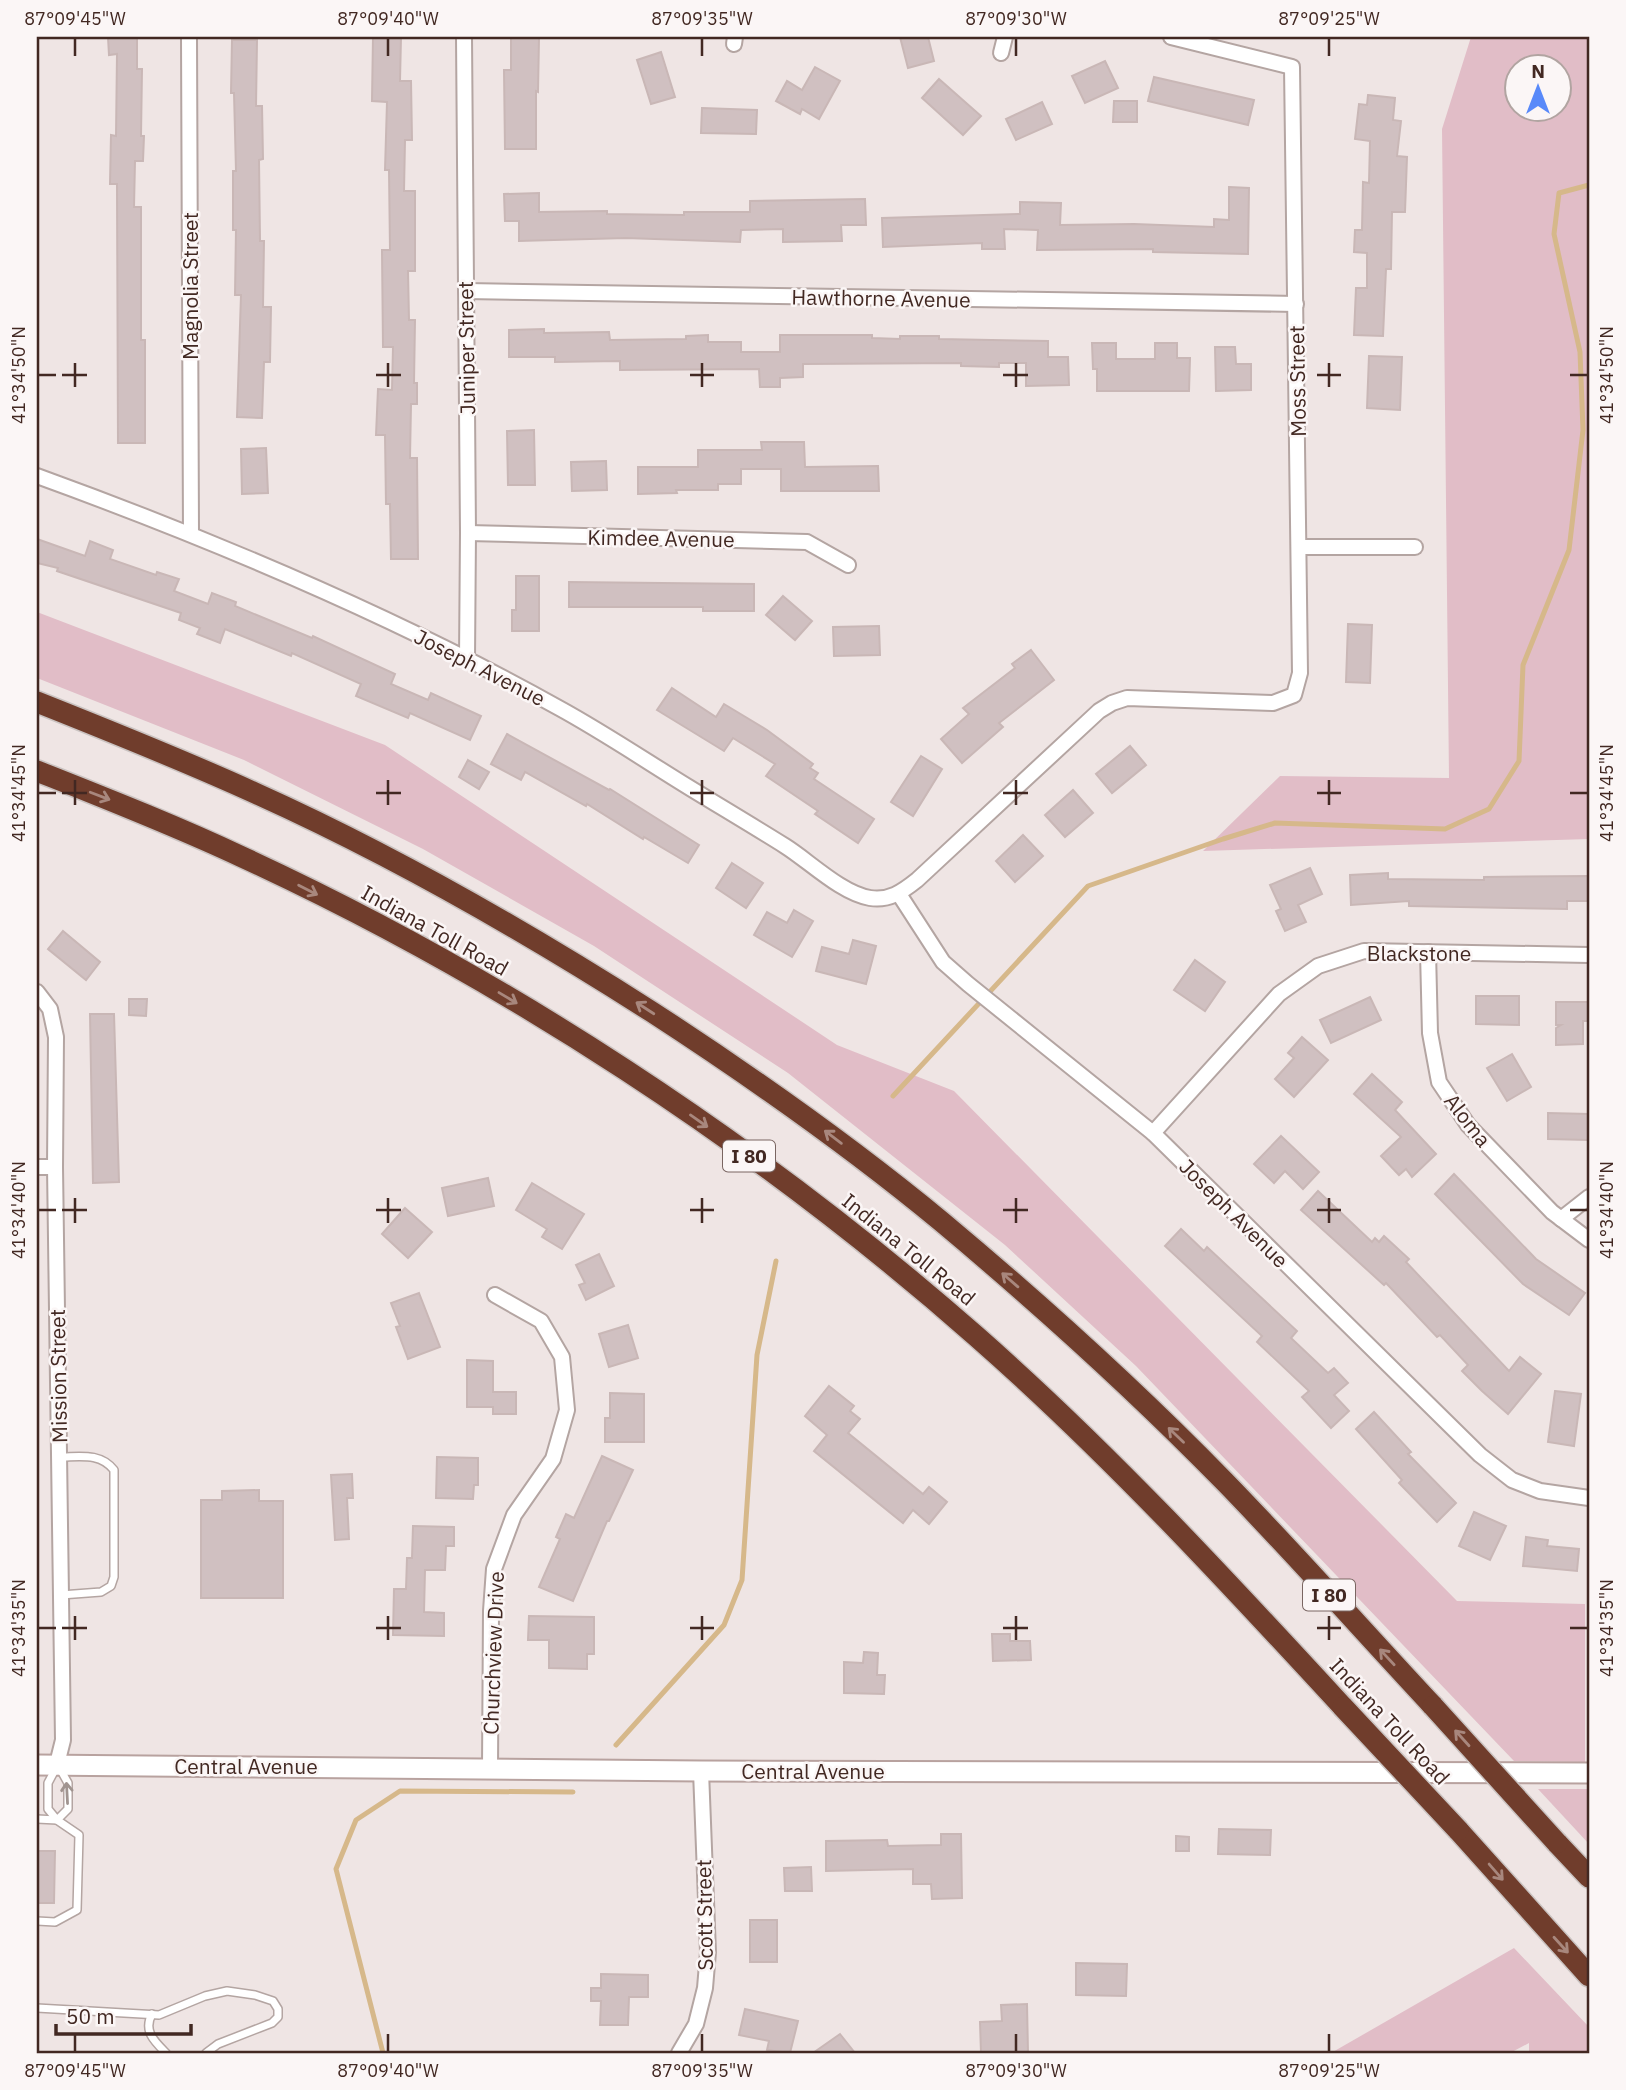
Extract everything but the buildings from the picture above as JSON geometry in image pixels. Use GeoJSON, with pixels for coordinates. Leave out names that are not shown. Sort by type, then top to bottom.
{"type":"FeatureCollection","features":[{"type":"Feature","properties":{"kind":"highway","name":"Indiana Toll Road"},"geometry":{"type":"LineString","coordinates":[[37,702],[257,793],[372,849],[481,908],[586,970],[713,1051],[830,1134],[939,1220],[1019,1288],[1225,1482],[1589,1877]]}},
{"type":"Feature","properties":{"kind":"highway","name":"Indiana Toll Road"},"geometry":{"type":"LineString","coordinates":[[37,771],[241,856],[468,974],[678,1106],[786,1182],[903,1273],[977,1336],[1079,1430],[1166,1516],[1458,1830],[1589,1976]]}},
{"type":"Feature","properties":{"kind":"street","name":"Magnolia Street"},"geometry":{"type":"LineString","coordinates":[[188,37],[191,534]]}},
{"type":"Feature","properties":{"kind":"street","name":"Juniper Street"},"geometry":{"type":"LineString","coordinates":[[464,37],[467,659]]}},
{"type":"Feature","properties":{"kind":"street"},"geometry":{"type":"LineString","coordinates":[[1001,53],[1005,37]]}},
{"type":"Feature","properties":{"kind":"street","name":"Moss Street"},"geometry":{"type":"LineString","coordinates":[[899,894],[1099,711],[1112,703],[1127,698],[1273,703],[1294,695],[1300,673],[1292,67],[1171,37]]}},
{"type":"Feature","properties":{"kind":"street","name":"Hawthorne Avenue"},"geometry":{"type":"LineString","coordinates":[[466,291],[1296,304]]}},
{"type":"Feature","properties":{"kind":"street","name":"Joseph Avenue"},"geometry":{"type":"LineString","coordinates":[[37,476],[191,534],[300,580],[467,659],[572,716],[786,847],[849,891],[883,899],[899,894],[943,961],[1153,1133],[1480,1455],[1512,1480],[1540,1491],[1589,1498]]}},
{"type":"Feature","properties":{"kind":"street","name":"Kimdee Avenue"},"geometry":{"type":"LineString","coordinates":[[468,533],[807,542],[848,565]]}},
{"type":"Feature","properties":{"kind":"street"},"geometry":{"type":"LineString","coordinates":[[1299,547],[1415,547]]}},
{"type":"Feature","properties":{"kind":"street","name":"Blackstone"},"geometry":{"type":"LineString","coordinates":[[1153,1133],[1279,994],[1318,966],[1364,951],[1589,955]]}},
{"type":"Feature","properties":{"kind":"street","name":"Aloma"},"geometry":{"type":"LineString","coordinates":[[1428,952],[1430,1032],[1439,1082],[1468,1125],[1561,1219],[1589,1240]]}},
{"type":"Feature","properties":{"kind":"street","name":"Mission Street"},"geometry":{"type":"LineString","coordinates":[[37,992],[50,1009],[55,1037],[63,1740],[57,1765]]}},
{"type":"Feature","properties":{"kind":"street"},"geometry":{"type":"LineString","coordinates":[[37,1167],[55,1167]]}},
{"type":"Feature","properties":{"kind":"street"},"geometry":{"type":"LineString","coordinates":[[1561,1219],[1589,1197]]}},
{"type":"Feature","properties":{"kind":"street","name":"Churchview Drive"},"geometry":{"type":"LineString","coordinates":[[489,1768],[494,1569],[514,1516],[552,1459],[567,1410],[562,1357],[541,1321],[495,1295]]}},
{"type":"Feature","properties":{"kind":"street","name":"Central Avenue"},"geometry":{"type":"LineString","coordinates":[[37,1765],[701,1771],[1589,1773]]}},
{"type":"Feature","properties":{"kind":"street","name":"Scott Street"},"geometry":{"type":"LineString","coordinates":[[679,2053],[696,2024],[705,1988],[708,1952],[701,1771]]}},
{"type":"Feature","properties":{"kind":"lane"},"geometry":{"type":"LineString","coordinates":[[59,1457],[95,1457],[107,1462],[114,1470],[114,1577],[111,1586],[101,1592],[61,1595]]}},
{"type":"Feature","properties":{"kind":"lane"},"geometry":{"type":"LineString","coordinates":[[37,1921],[55,1922],[78,1910],[79,1835],[48,1809],[48,1783],[57,1765]]}},
{"type":"Feature","properties":{"kind":"lane"},"geometry":{"type":"LineString","coordinates":[[37,1819],[57,1819],[68,1809],[68,1783],[57,1765]]}},
{"type":"Feature","properties":{"kind":"lane"},"geometry":{"type":"LineString","coordinates":[[37,2008],[159,2015],[205,1996],[227,1991],[273,2001],[278,2009],[278,2017],[272,2023],[218,2045],[206,2053]]}},
{"type":"Feature","properties":{"kind":"lane"},"geometry":{"type":"LineString","coordinates":[[152,2014],[148,2022],[149,2033],[166,2053]]}},
{"type":"Feature","properties":{"kind":"shaded area"},"geometry":{"type":"Polygon","coordinates":[[[1471,37],[1589,37],[1589,839],[1203,851],[1280,776],[1449,778],[1442,129],[1471,37]]]}},
{"type":"Feature","properties":{"kind":"shaded area"},"geometry":{"type":"Polygon","coordinates":[[[37,612],[385,745],[837,1045],[954,1091],[1457,1601],[1585,1604],[1585,1762],[1514,1761],[1136,1366],[1005,1245],[788,1073],[594,946],[423,849],[244,760],[37,678],[37,612]]]}},
{"type":"Feature","properties":{"kind":"shaded area"},"geometry":{"type":"Polygon","coordinates":[[[1538,1789],[1589,1789],[1589,1844],[1538,1789]]]}},
{"type":"Feature","properties":{"kind":"shaded area"},"geometry":{"type":"Polygon","coordinates":[[[1514,1948],[1589,2027],[1589,2053],[1529,2053],[1529,2043],[1510,2053],[1331,2053],[1514,1948]]]}},
{"type":"Feature","properties":{"kind":"waterway"},"geometry":{"type":"LineString","coordinates":[[893,1096],[1088,886],[1275,823],[1445,829],[1489,809],[1519,761],[1523,665],[1569,550],[1583,430],[1580,352],[1554,234],[1559,193],[1589,185]]}},
{"type":"Feature","properties":{"kind":"waterway"},"geometry":{"type":"LineString","coordinates":[[616,1745],[724,1625],[742,1580],[757,1355],[776,1261]]}},
{"type":"Feature","properties":{"kind":"waterway"},"geometry":{"type":"LineString","coordinates":[[383,2053],[336,1869],[356,1820],[400,1791],[573,1792]]}}]}
